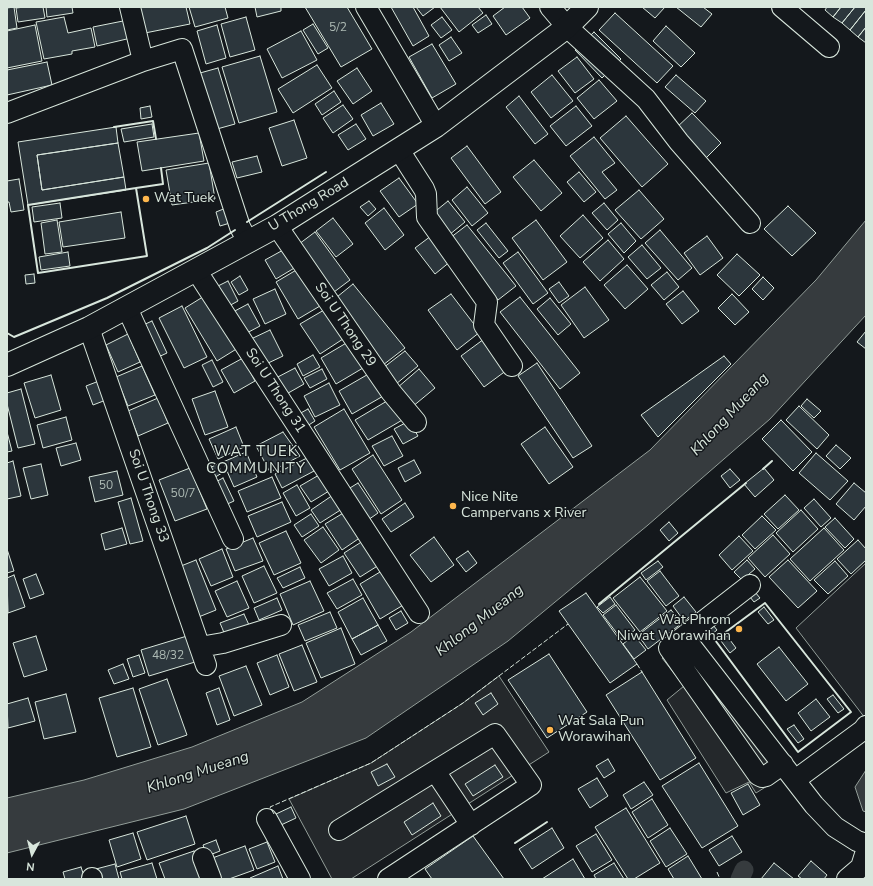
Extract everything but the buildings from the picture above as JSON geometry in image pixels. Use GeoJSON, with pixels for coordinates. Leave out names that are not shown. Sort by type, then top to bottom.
{"type":"FeatureCollection","features":[{"type":"Feature","properties":{"kind":"main road","name":"U Thong Road"},"geometry":{"type":"LineString","coordinates":[[7,365],[89,328],[277,226],[436,126],[567,27],[587,7]]}},
{"type":"Feature","properties":{"kind":"street"},"geometry":{"type":"LineString","coordinates":[[130,7],[143,61]]}},
{"type":"Feature","properties":{"kind":"street"},"geometry":{"type":"LineString","coordinates":[[366,7],[436,126]]}},
{"type":"Feature","properties":{"kind":"street"},"geometry":{"type":"LineString","coordinates":[[550,7],[567,27],[646,99],[679,142],[750,223]]}},
{"type":"Feature","properties":{"kind":"street"},"geometry":{"type":"LineString","coordinates":[[782,7],[829,47]]}},
{"type":"Feature","properties":{"kind":"street"},"geometry":{"type":"LineString","coordinates":[[7,113],[143,61],[182,49],[240,226],[248,242]]}},
{"type":"Feature","properties":{"kind":"street"},"geometry":{"type":"LineString","coordinates":[[399,150],[424,189],[426,194],[427,217],[487,302],[484,325],[512,366]]}},
{"type":"Feature","properties":{"kind":"street","name":"Soi U Thong 29"},"geometry":{"type":"LineString","coordinates":[[277,226],[391,392],[416,422]]}},
{"type":"Feature","properties":{"kind":"street","name":"Soi U Thong 31"},"geometry":{"type":"LineString","coordinates":[[196,270],[419,612]]}},
{"type":"Feature","properties":{"kind":"street"},"geometry":{"type":"LineString","coordinates":[[127,308],[233,539]]}},
{"type":"Feature","properties":{"kind":"street","name":"Soi U Thong 33"},"geometry":{"type":"LineString","coordinates":[[89,328],[203,656],[223,643],[281,625]]}},
{"type":"Feature","properties":{"kind":"street"},"geometry":{"type":"LineString","coordinates":[[750,585],[684,637],[814,805],[836,827],[856,841],[866,844]]}},
{"type":"Feature","properties":{"kind":"street"},"geometry":{"type":"LineString","coordinates":[[789,772],[863,730],[866,726]]}},
{"type":"Feature","properties":{"kind":"street"},"geometry":{"type":"LineString","coordinates":[[339,830],[495,734],[531,785],[471,825],[409,873],[388,879]]}},
{"type":"Feature","properties":{"kind":"street"},"geometry":{"type":"LineString","coordinates":[[435,771],[471,825]]}},
{"type":"Feature","properties":{"kind":"street"},"geometry":{"type":"LineString","coordinates":[[267,819],[300,879]]}},
{"type":"Feature","properties":{"kind":"street"},"geometry":{"type":"LineString","coordinates":[[847,879],[861,867],[866,851]]}},
{"type":"Feature","properties":{"kind":"street"},"geometry":{"type":"LineString","coordinates":[[203,858],[211,879]]}},
{"type":"Feature","properties":{"kind":"shaded area"},"geometry":{"type":"Polygon","coordinates":[[[866,563],[866,717],[865,718],[796,628],[866,563]]]}},
{"type":"Feature","properties":{"kind":"shaded area"},"geometry":{"type":"Polygon","coordinates":[[[682,642],[783,776],[756,793],[749,782],[726,793],[667,700],[684,686],[662,658],[682,642]]]}},
{"type":"Feature","properties":{"kind":"shaded area"},"geometry":{"type":"Polygon","coordinates":[[[499,676],[549,752],[351,879],[332,879],[289,799],[371,763],[463,703],[499,676]]]}},
{"type":"Feature","properties":{"kind":"water","name":"Khlong Mueang"},"geometry":{"type":"Polygon","coordinates":[[[866,220],[866,315],[770,419],[648,525],[508,641],[366,738],[184,809],[7,853],[7,798],[84,780],[192,747],[302,702],[411,632],[650,450],[816,280],[866,220]]]}},
{"type":"Feature","properties":{"kind":"water"},"geometry":{"type":"Polygon","coordinates":[[[866,770],[866,812],[863,811],[855,787],[866,770]]]}},
{"type":"Feature","properties":{"kind":"waterway"},"geometry":{"type":"LineString","coordinates":[[740,879],[744,870]]}},
{"type":"Feature","properties":{"kind":"fence"},"geometry":{"type":"LineString","coordinates":[[274,814],[270,807],[371,763],[463,703],[568,624]]}},
{"type":"Feature","properties":{"kind":"fence"},"geometry":{"type":"LineString","coordinates":[[637,664],[642,672]]}},
{"type":"Feature","properties":{"kind":"fence"},"geometry":{"type":"LineString","coordinates":[[717,872],[720,879]]}},
{"type":"Feature","properties":{"kind":"wall"},"geometry":{"type":"LineString","coordinates":[[114,127],[153,121],[156,139]]}},
{"type":"Feature","properties":{"kind":"wall"},"geometry":{"type":"LineString","coordinates":[[136,188],[163,184],[161,168]]}},
{"type":"Feature","properties":{"kind":"wall"},"geometry":{"type":"LineString","coordinates":[[247,222],[326,172]]}},
{"type":"Feature","properties":{"kind":"wall"},"geometry":{"type":"LineString","coordinates":[[136,188],[147,256],[38,273],[28,205],[136,188]]}},
{"type":"Feature","properties":{"kind":"wall"},"geometry":{"type":"LineString","coordinates":[[7,333],[14,337],[107,298],[207,248],[235,230]]}},
{"type":"Feature","properties":{"kind":"wall"},"geometry":{"type":"LineString","coordinates":[[763,469],[772,461]]}},
{"type":"Feature","properties":{"kind":"wall"},"geometry":{"type":"LineString","coordinates":[[599,604],[746,483]]}},
{"type":"Feature","properties":{"kind":"wall"},"geometry":{"type":"LineString","coordinates":[[765,603],[851,712],[798,752],[715,640],[765,603]]}},
{"type":"Feature","properties":{"kind":"wall"},"geometry":{"type":"LineString","coordinates":[[515,843],[547,822]]}},
{"type":"Feature","properties":{"kind":"place","name":"Wat Tuek"},"geometry":{"type":"Point","coordinates":[146,199]}},
{"type":"Feature","properties":{"kind":"place","name":"Nice Nite Campervans x River"},"geometry":{"type":"Point","coordinates":[453,506]}},
{"type":"Feature","properties":{"kind":"place","name":"Wat Phrom Niwat Worawihan"},"geometry":{"type":"Point","coordinates":[739,629]}},
{"type":"Feature","properties":{"kind":"place","name":"Wat Sala Pun Worawihan"},"geometry":{"type":"Point","coordinates":[550,730]}},
{"type":"Feature","properties":{"kind":"district","name":"WAT TUEK COMMUNITY"},"geometry":{"type":"Point","coordinates":[256,460]}}]}
